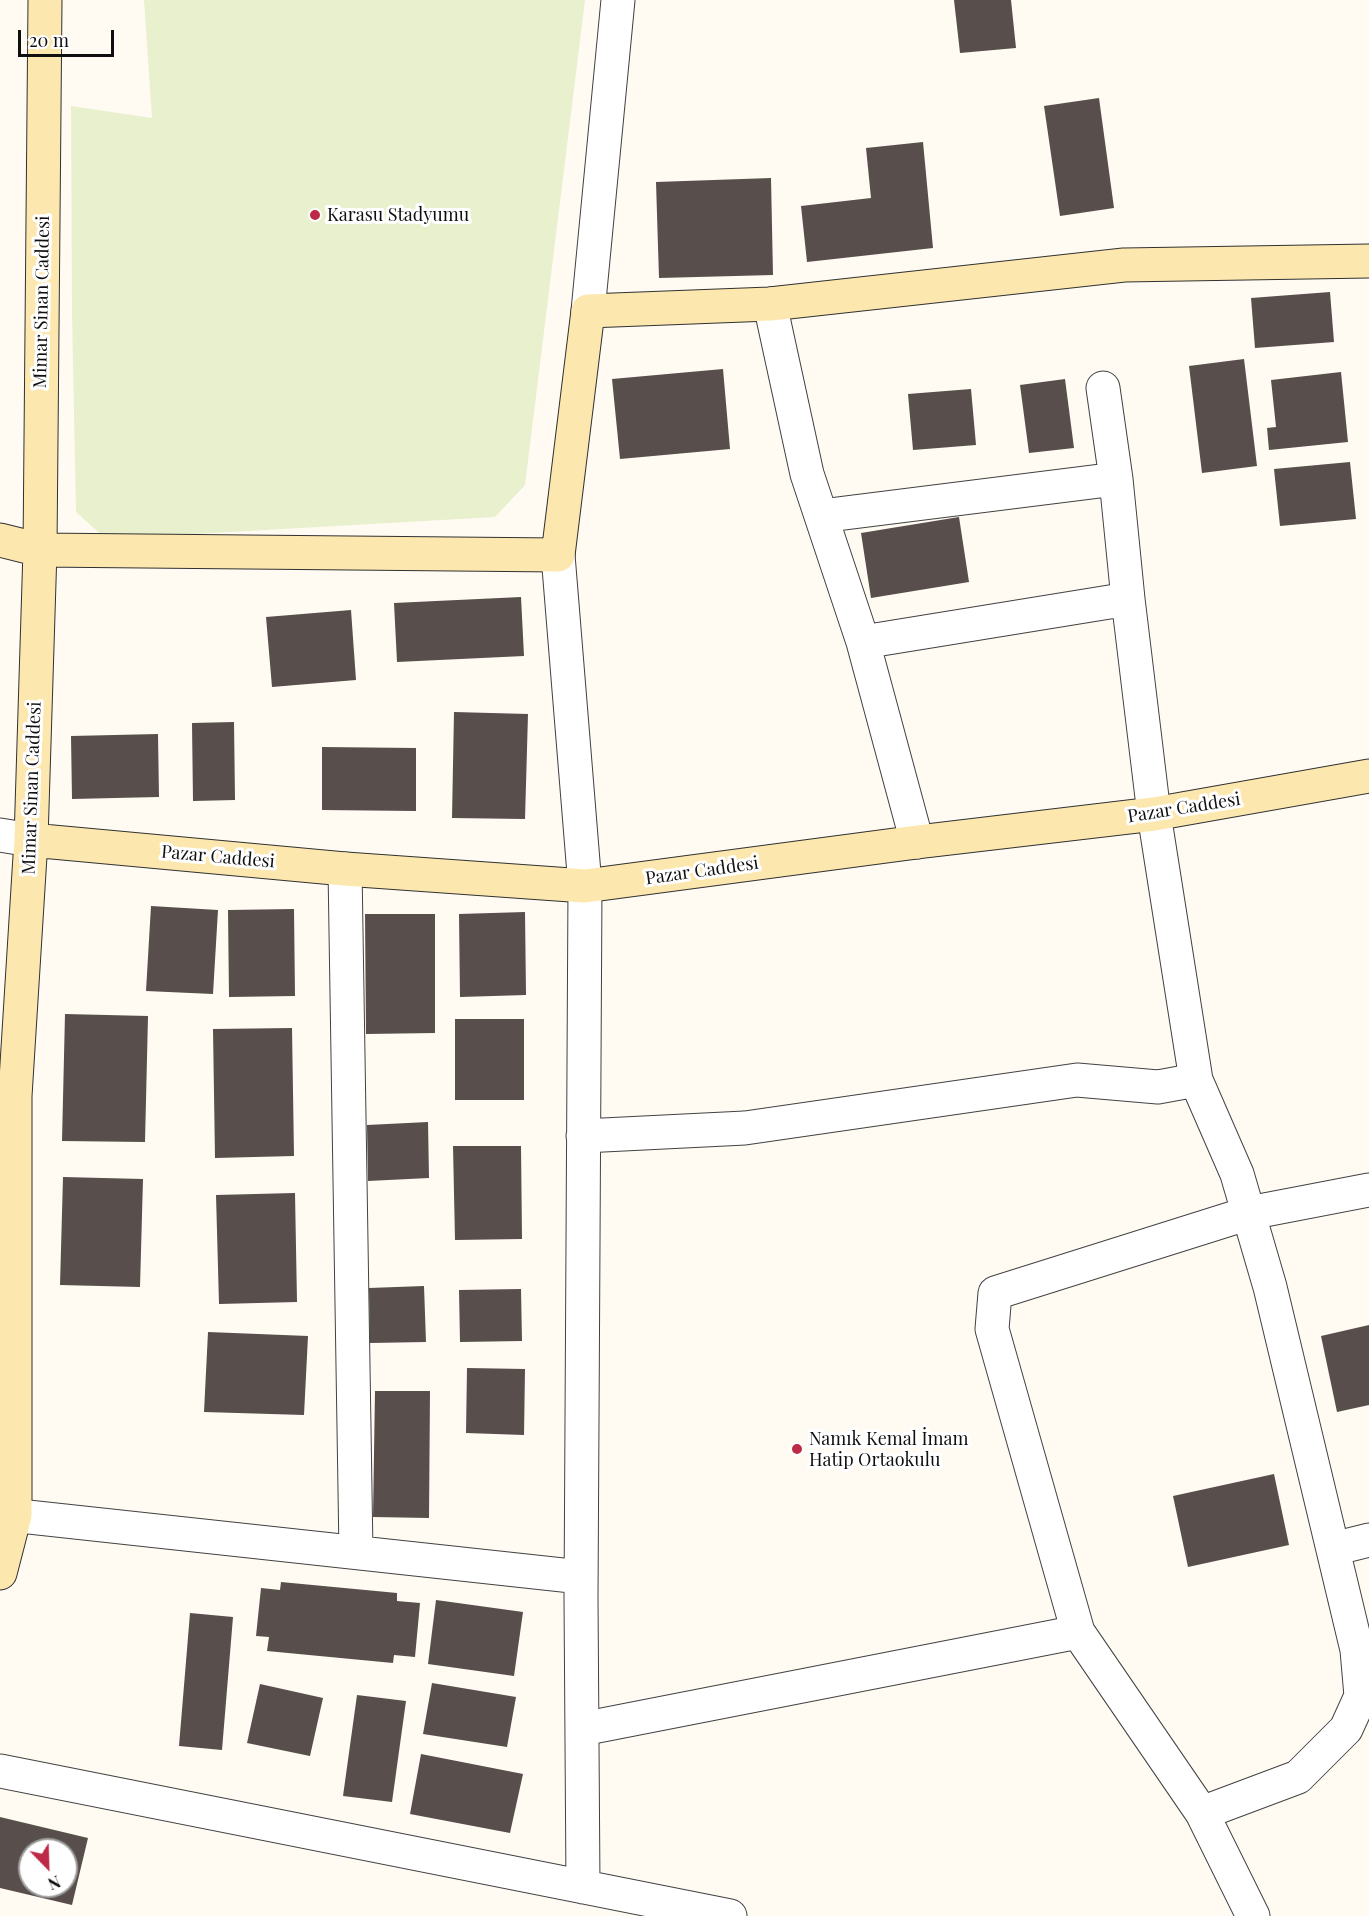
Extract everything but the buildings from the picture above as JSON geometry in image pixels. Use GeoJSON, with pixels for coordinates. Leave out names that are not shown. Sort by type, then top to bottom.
{"type":"FeatureCollection","features":[{"type":"Feature","properties":{"kind":"main road","name":"Mimar Sinan Caddesi"},"geometry":{"type":"LineString","coordinates":[[0,1573],[7,1515],[8,1095],[16,837],[40,550],[45,0]]}},
{"type":"Feature","properties":{"kind":"main road"},"geometry":{"type":"LineString","coordinates":[[0,540],[40,550],[558,555],[588,311],[770,304],[1124,265],[1369,261]]}},
{"type":"Feature","properties":{"kind":"main road","name":"Pazar Caddesi"},"geometry":{"type":"LineString","coordinates":[[16,837],[345,869],[585,886],[917,842],[1155,814],[1369,776]]}},
{"type":"Feature","properties":{"kind":"street"},"geometry":{"type":"LineString","coordinates":[[588,311],[618,0]]}},
{"type":"Feature","properties":{"kind":"street"},"geometry":{"type":"LineString","coordinates":[[770,304],[807,474],[863,642],[917,842]]}},
{"type":"Feature","properties":{"kind":"street"},"geometry":{"type":"LineString","coordinates":[[1103,388],[1116,479],[1128,599],[1155,814],[1196,1080],[1237,1174],[1270,1287],[1357,1650],[1361,1696],[1346,1729],[1298,1777],[1202,1813]]}},
{"type":"Feature","properties":{"kind":"street"},"geometry":{"type":"LineString","coordinates":[[821,516],[1116,479]]}},
{"type":"Feature","properties":{"kind":"street"},"geometry":{"type":"LineString","coordinates":[[558,555],[585,886],[581,1577],[583,1887]]}},
{"type":"Feature","properties":{"kind":"street"},"geometry":{"type":"LineString","coordinates":[[863,642],[1128,599]]}},
{"type":"Feature","properties":{"kind":"street"},"geometry":{"type":"LineString","coordinates":[[345,869],[356,1552]]}},
{"type":"Feature","properties":{"kind":"street"},"geometry":{"type":"LineString","coordinates":[[584,1136],[745,1128],[1077,1080],[1158,1087],[1196,1080]]}},
{"type":"Feature","properties":{"kind":"street"},"geometry":{"type":"LineString","coordinates":[[1254,1916],[1202,1813],[1078,1632],[993,1329],[995,1293],[1249,1213],[1369,1190]]}},
{"type":"Feature","properties":{"kind":"street"},"geometry":{"type":"LineString","coordinates":[[7,1515],[581,1577]]}},
{"type":"Feature","properties":{"kind":"street"},"geometry":{"type":"LineString","coordinates":[[1333,1549],[1369,1540]]}},
{"type":"Feature","properties":{"kind":"street"},"geometry":{"type":"LineString","coordinates":[[582,1729],[1078,1632]]}},
{"type":"Feature","properties":{"kind":"street"},"geometry":{"type":"LineString","coordinates":[[0,1771],[730,1916]]}},
{"type":"Feature","properties":{"kind":"green space","name":"Karasu Stadyumu"},"geometry":{"type":"Polygon","coordinates":[[[144,0],[585,0],[525,485],[495,517],[106,539],[76,512],[71,106],[152,118],[144,0]]]}},
{"type":"Feature","properties":{"kind":"place","name":"Karasu Stadyumu"},"geometry":{"type":"Point","coordinates":[315,215]}},
{"type":"Feature","properties":{"kind":"place","name":"Namık Kemal İmam Hatip Ortaokulu"},"geometry":{"type":"Point","coordinates":[797,1449]}}]}
